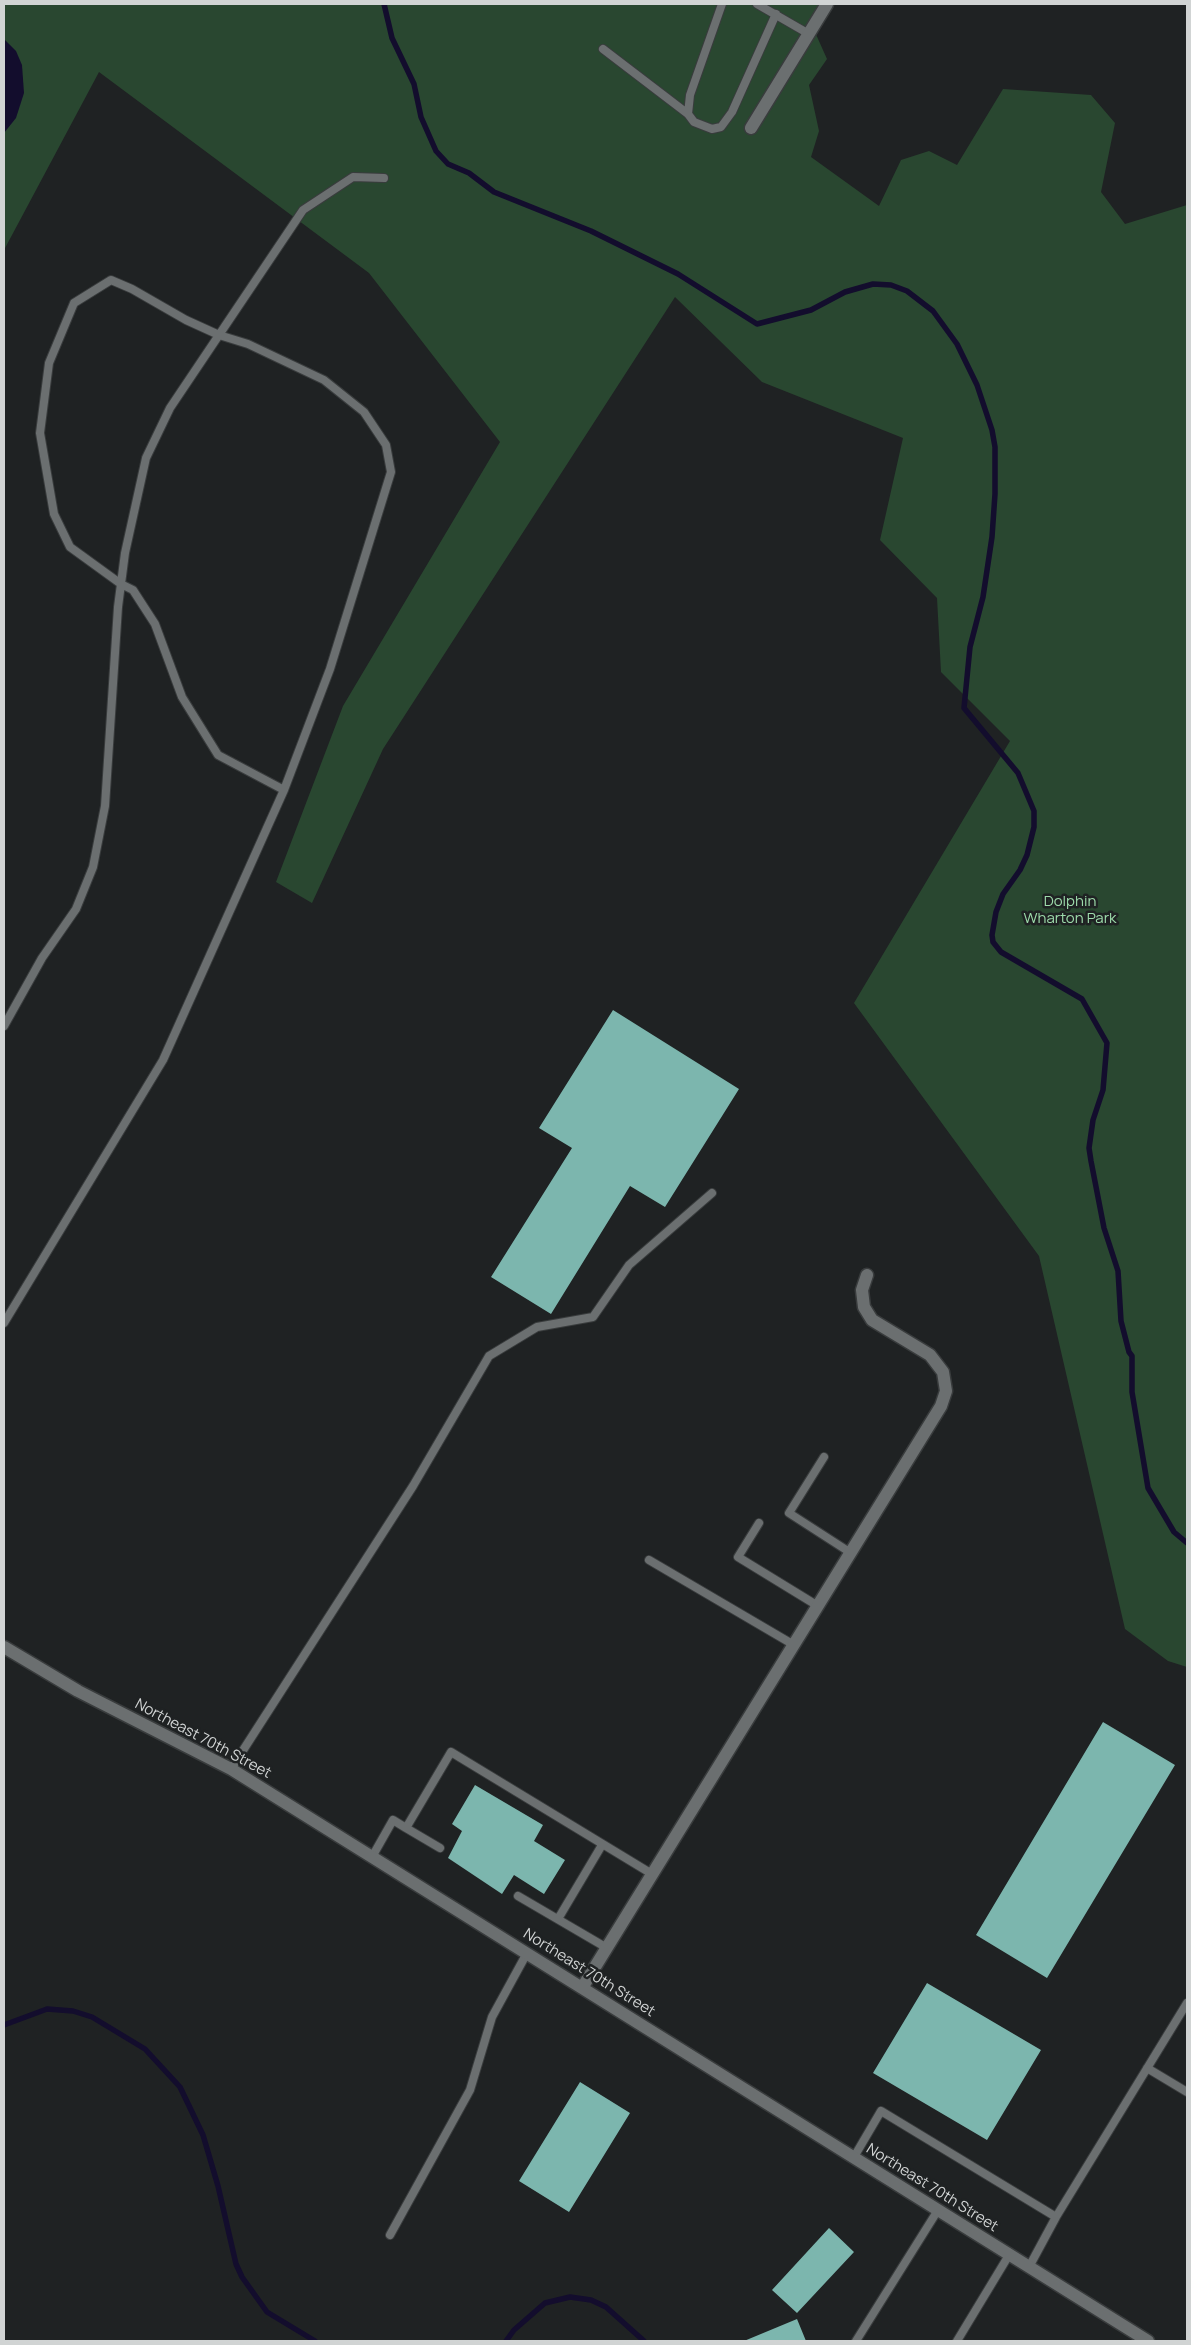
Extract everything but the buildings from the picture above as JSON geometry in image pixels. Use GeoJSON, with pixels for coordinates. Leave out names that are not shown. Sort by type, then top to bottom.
{"type":"FeatureCollection","features":[{"type":"Feature","properties":{"kind":"street"},"geometry":{"type":"LineString","coordinates":[[751,128],[827,4]]}},
{"type":"Feature","properties":{"kind":"street"},"geometry":{"type":"LineString","coordinates":[[582,1988],[941,1406],[946,1391],[943,1372],[930,1356],[872,1320],[864,1307],[862,1290],[867,1275]]}},
{"type":"Feature","properties":{"kind":"street","name":"Northeast 70th Street"},"geometry":{"type":"LineString","coordinates":[[4,1647],[78,1691],[232,1769],[854,2157],[1141,2340]]}},
{"type":"Feature","properties":{"kind":"lane"},"geometry":{"type":"LineString","coordinates":[[688,114],[690,95],[722,4]]}},
{"type":"Feature","properties":{"kind":"lane"},"geometry":{"type":"LineString","coordinates":[[757,4],[809,34]]}},
{"type":"Feature","properties":{"kind":"lane"},"geometry":{"type":"LineString","coordinates":[[603,49],[688,114],[694,122],[705,128],[712,129],[721,127],[732,112],[776,14]]}},
{"type":"Feature","properties":{"kind":"lane"},"geometry":{"type":"LineString","coordinates":[[4,1026],[42,958],[76,910],[93,867],[105,806],[114,650],[125,553],[146,458],[170,408],[303,210],[352,177],[384,178]]}},
{"type":"Feature","properties":{"kind":"lane"},"geometry":{"type":"LineString","coordinates":[[4,1323],[163,1060],[284,790],[330,669],[391,472],[386,445],[364,412],[324,380],[248,344],[219,335],[186,320],[132,289],[111,280],[74,303],[49,363],[40,433],[54,514],[70,547],[121,584],[133,590],[155,624],[182,697],[218,755],[284,790]]}},
{"type":"Feature","properties":{"kind":"lane"},"geometry":{"type":"LineString","coordinates":[[232,1769],[413,1486],[489,1356],[537,1327],[593,1317],[629,1265],[712,1193]]}},
{"type":"Feature","properties":{"kind":"lane"},"geometry":{"type":"LineString","coordinates":[[824,1457],[789,1513],[851,1553]]}},
{"type":"Feature","properties":{"kind":"lane"},"geometry":{"type":"LineString","coordinates":[[759,1523],[738,1556],[818,1606]]}},
{"type":"Feature","properties":{"kind":"lane"},"geometry":{"type":"LineString","coordinates":[[649,1560],[794,1645]]}},
{"type":"Feature","properties":{"kind":"lane"},"geometry":{"type":"LineString","coordinates":[[406,1828],[451,1752],[652,1874]]}},
{"type":"Feature","properties":{"kind":"lane"},"geometry":{"type":"LineString","coordinates":[[372,1857],[393,1820],[440,1848]]}},
{"type":"Feature","properties":{"kind":"lane"},"geometry":{"type":"LineString","coordinates":[[558,1919],[602,1845]]}},
{"type":"Feature","properties":{"kind":"lane"},"geometry":{"type":"LineString","coordinates":[[518,1896],[607,1948]]}},
{"type":"Feature","properties":{"kind":"lane"},"geometry":{"type":"LineString","coordinates":[[390,2235],[470,2090],[492,2017],[527,1953]]}},
{"type":"Feature","properties":{"kind":"lane"},"geometry":{"type":"LineString","coordinates":[[1028,2267],[1056,2217],[1187,2005]]}},
{"type":"Feature","properties":{"kind":"lane"},"geometry":{"type":"LineString","coordinates":[[1147,2068],[1187,2092]]}},
{"type":"Feature","properties":{"kind":"lane"},"geometry":{"type":"LineString","coordinates":[[854,2157],[881,2112],[1056,2217]]}},
{"type":"Feature","properties":{"kind":"lane"},"geometry":{"type":"LineString","coordinates":[[856,2341],[938,2210]]}},
{"type":"Feature","properties":{"kind":"lane"},"geometry":{"type":"LineString","coordinates":[[957,2341],[1009,2255]]}},
{"type":"Feature","properties":{"kind":"green space","name":"Dolphin Wharton Park"},"geometry":{"type":"Polygon","coordinates":[[[4,4],[820,4],[810,21],[827,59],[809,85],[819,131],[811,157],[879,206],[901,160],[929,151],[957,165],[1003,89],[1091,95],[1115,123],[1101,192],[1125,224],[1187,205],[1187,1667],[1168,1661],[1125,1629],[1039,1256],[854,1003],[1010,741],[941,672],[937,598],[880,540],[903,438],[762,382],[675,297],[383,749],[312,903],[276,882],[343,706],[500,442],[369,273],[99,72],[4,250],[4,4]]]}},
{"type":"Feature","properties":{"kind":"shaded area"},"geometry":{"type":"Polygon","coordinates":[[[4,39],[16,51],[22,65],[24,93],[16,118],[4,133],[4,39]]]}},
{"type":"Feature","properties":{"kind":"waterway"},"geometry":{"type":"LineString","coordinates":[[384,4],[392,38],[414,84],[421,117],[436,151],[448,164],[469,173],[494,192],[591,231],[678,274],[757,324],[811,310],[845,292],[873,284],[891,285],[907,291],[933,311],[957,344],[977,385],[992,430],[995,447],[995,494],[992,537],[983,597],[970,647],[964,708],[1018,773],[1034,811],[1034,827],[1027,855],[1020,870],[1003,894],[996,912],[992,935],[993,942],[1001,952],[1082,999],[1107,1043],[1103,1090],[1093,1120],[1089,1148],[1091,1161],[1104,1228],[1118,1271],[1121,1321],[1129,1352],[1132,1356],[1132,1392],[1148,1488],[1174,1532],[1187,1543]]}},
{"type":"Feature","properties":{"kind":"waterway"},"geometry":{"type":"LineString","coordinates":[[4,2025],[47,2009],[73,2011],[92,2017],[145,2049],[180,2087],[203,2135],[218,2186],[236,2264],[242,2277],[267,2312],[315,2341]]}},
{"type":"Feature","properties":{"kind":"waterway"},"geometry":{"type":"LineString","coordinates":[[506,2341],[514,2330],[545,2303],[570,2297],[591,2300],[606,2307],[644,2341]]}}]}
